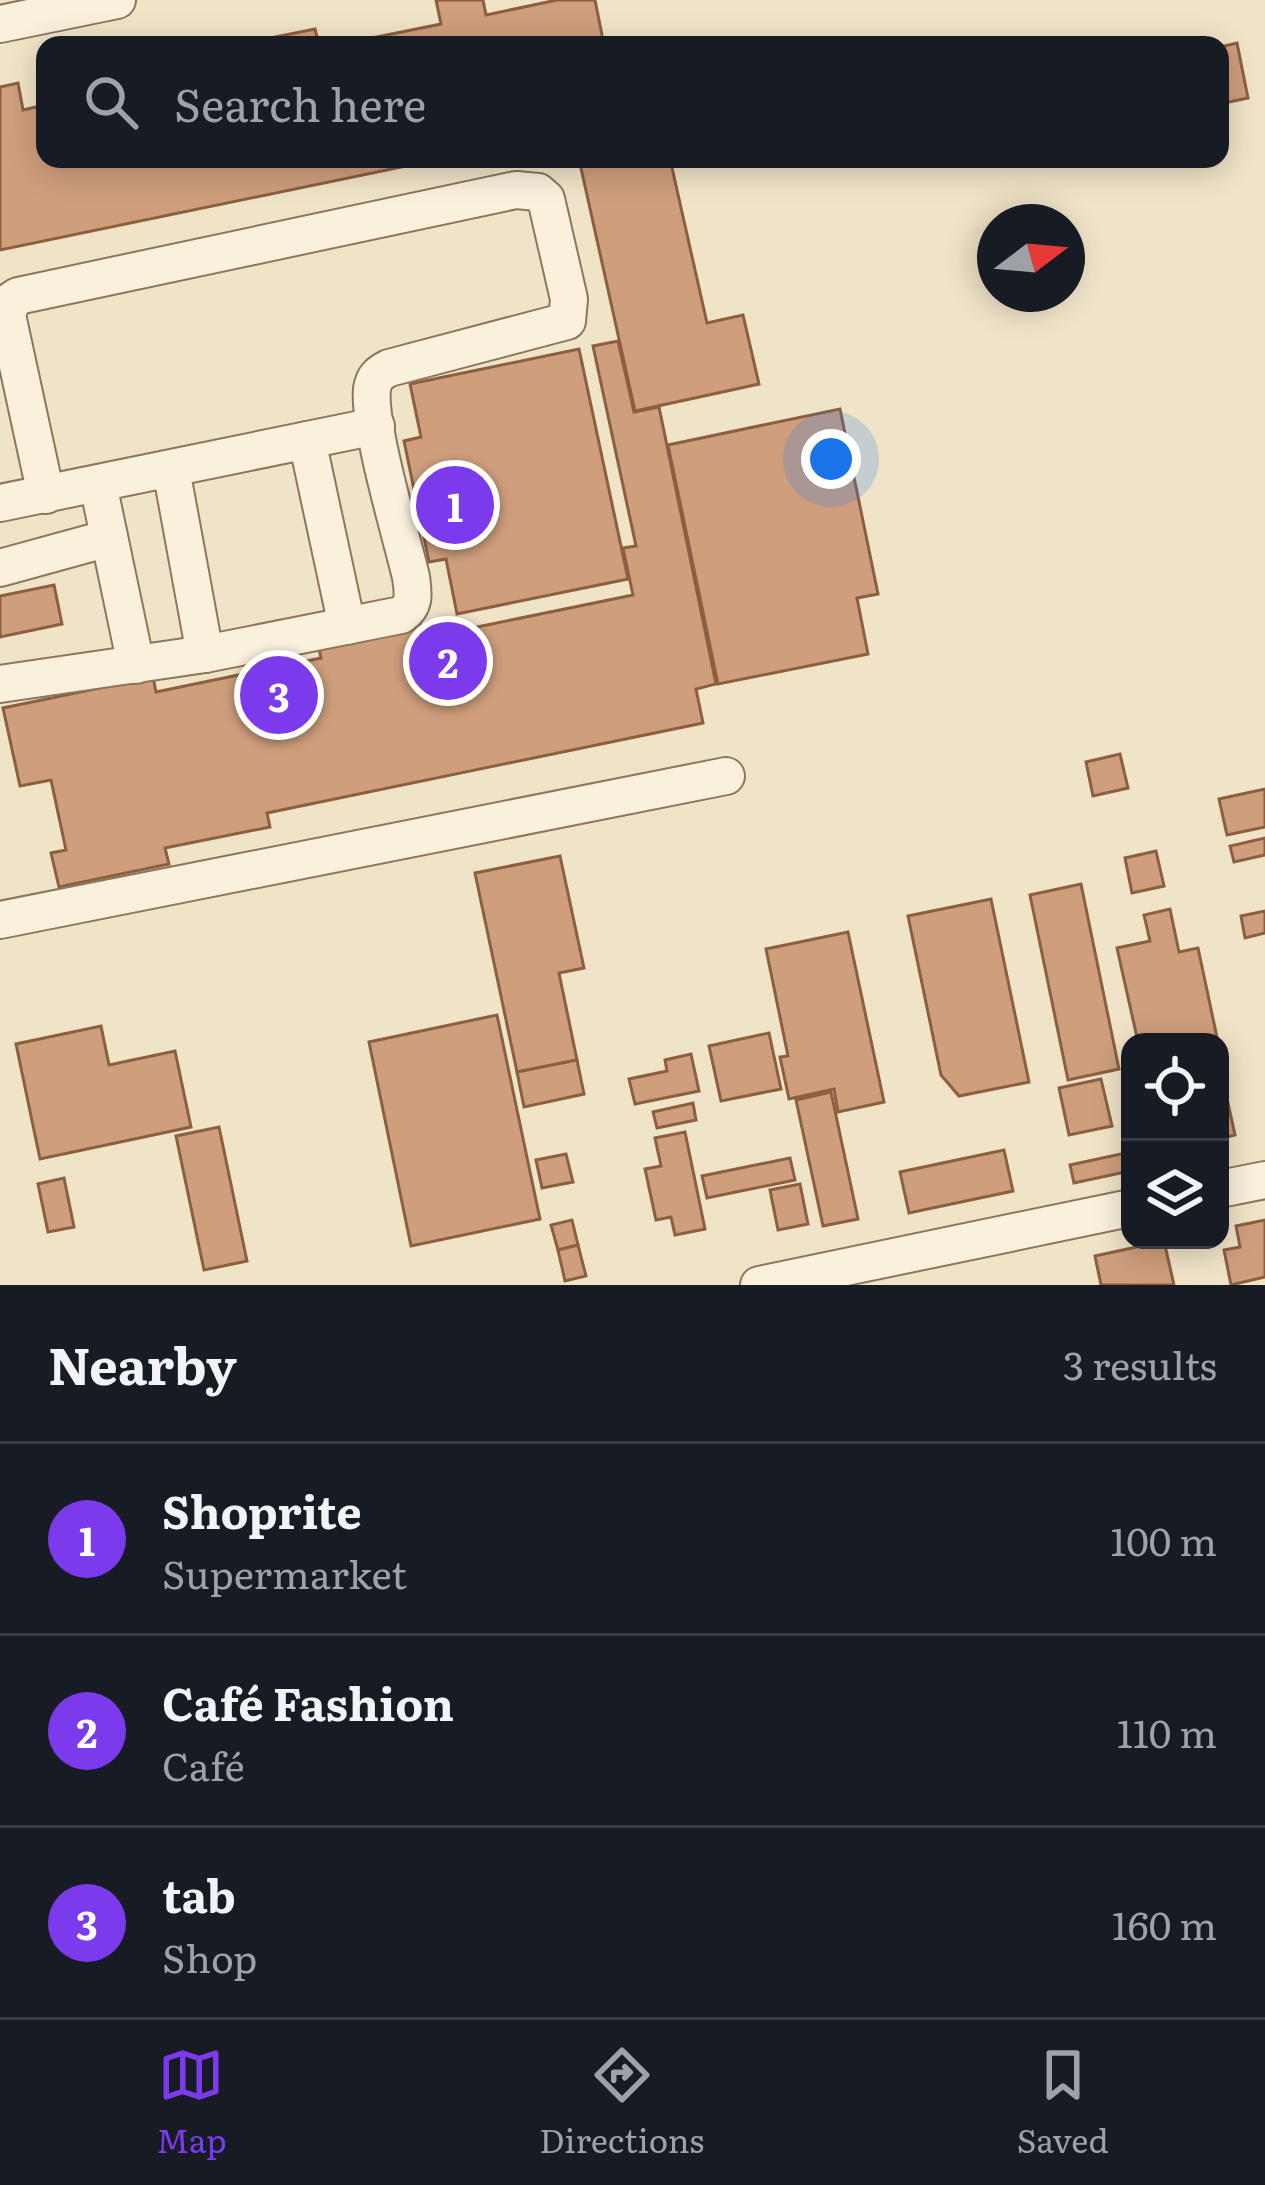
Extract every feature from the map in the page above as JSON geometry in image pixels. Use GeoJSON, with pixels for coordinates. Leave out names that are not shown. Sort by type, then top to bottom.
{"type":"FeatureCollection","features":[{"type":"Feature","properties":{"kind":"street"},"geometry":{"type":"LineString","coordinates":[[0,24],[117,0]]}},
{"type":"Feature","properties":{"kind":"street"},"geometry":{"type":"LineString","coordinates":[[0,684],[205,654],[401,615],[412,602],[411,577],[376,426],[373,383],[377,374],[389,368],[567,321],[569,299],[549,208],[538,192],[516,190],[18,296],[7,315],[46,495]]}},
{"type":"Feature","properties":{"kind":"street"},"geometry":{"type":"LineString","coordinates":[[0,503],[376,426]]}},
{"type":"Feature","properties":{"kind":"street"},"geometry":{"type":"LineString","coordinates":[[307,440],[347,626]]}},
{"type":"Feature","properties":{"kind":"street"},"geometry":{"type":"LineString","coordinates":[[171,469],[205,654]]}},
{"type":"Feature","properties":{"kind":"street"},"geometry":{"type":"LineString","coordinates":[[98,484],[136,665]]}},
{"type":"Feature","properties":{"kind":"street"},"geometry":{"type":"LineString","coordinates":[[0,568],[109,538]]}},
{"type":"Feature","properties":{"kind":"street"},"geometry":{"type":"LineString","coordinates":[[0,920],[726,776]]}},
{"type":"Feature","properties":{"kind":"street"},"geometry":{"type":"LineString","coordinates":[[1229,1187],[1265,1180]]}},
{"type":"Feature","properties":{"kind":"street"},"geometry":{"type":"LineString","coordinates":[[759,1285],[1121,1210]]}},
{"type":"Feature","properties":{"kind":"building"},"geometry":{"type":"Polygon","coordinates":[[[436,0],[483,0],[486,15],[557,0],[595,0],[602,36],[382,36],[441,24],[436,0]]]}},
{"type":"Feature","properties":{"kind":"building"},"geometry":{"type":"Polygon","coordinates":[[[315,29],[317,36],[280,36],[315,29]]]}},
{"type":"Feature","properties":{"kind":"building"},"geometry":{"type":"Polygon","coordinates":[[[1237,43],[1248,98],[1229,102],[1229,45],[1237,43]]]}},
{"type":"Feature","properties":{"kind":"building"},"geometry":{"type":"Polygon","coordinates":[[[18,83],[23,110],[36,107],[36,168],[396,168],[0,250],[0,87],[18,83]]]}},
{"type":"Feature","properties":{"kind":"building"},"geometry":{"type":"Polygon","coordinates":[[[581,168],[672,168],[707,323],[743,315],[759,384],[635,411],[581,168]]]}},
{"type":"Feature","properties":{"kind":"building"},"geometry":{"type":"Polygon","coordinates":[[[618,341],[634,412],[659,407],[716,684],[696,689],[703,723],[267,813],[270,827],[165,848],[169,864],[59,887],[51,853],[66,850],[51,780],[20,786],[3,708],[153,677],[156,692],[321,658],[318,644],[420,623],[423,638],[633,595],[623,548],[636,546],[593,346],[618,341]]]}},
{"type":"Feature","properties":{"kind":"building"},"geometry":{"type":"Polygon","coordinates":[[[579,349],[628,579],[457,614],[446,559],[429,562],[404,441],[421,437],[410,384],[579,349]]]}},
{"type":"Feature","properties":{"kind":"building"},"geometry":{"type":"Polygon","coordinates":[[[840,409],[878,594],[857,598],[868,654],[718,684],[668,445],[840,409]]]}},
{"type":"Feature","properties":{"kind":"building"},"geometry":{"type":"Polygon","coordinates":[[[54,585],[62,624],[0,637],[0,596],[54,585]]]}},
{"type":"Feature","properties":{"kind":"building"},"geometry":{"type":"Polygon","coordinates":[[[1120,754],[1128,788],[1093,796],[1086,762],[1120,754]]]}},
{"type":"Feature","properties":{"kind":"building"},"geometry":{"type":"Polygon","coordinates":[[[1265,789],[1265,827],[1227,835],[1219,799],[1265,789]]]}},
{"type":"Feature","properties":{"kind":"building"},"geometry":{"type":"Polygon","coordinates":[[[1265,838],[1265,855],[1234,862],[1230,846],[1265,838]]]}},
{"type":"Feature","properties":{"kind":"building"},"geometry":{"type":"Polygon","coordinates":[[[1156,851],[1164,886],[1132,893],[1125,858],[1156,851]]]}},
{"type":"Feature","properties":{"kind":"building"},"geometry":{"type":"Polygon","coordinates":[[[560,856],[584,968],[559,973],[577,1060],[517,1072],[475,873],[560,856]]]}},
{"type":"Feature","properties":{"kind":"building"},"geometry":{"type":"Polygon","coordinates":[[[1081,884],[1119,1069],[1068,1080],[1030,895],[1081,884]]]}},
{"type":"Feature","properties":{"kind":"building"},"geometry":{"type":"Polygon","coordinates":[[[991,899],[1029,1082],[959,1096],[941,1075],[908,916],[991,899]]]}},
{"type":"Feature","properties":{"kind":"building"},"geometry":{"type":"Polygon","coordinates":[[[1170,909],[1179,952],[1198,948],[1216,1033],[1136,1033],[1117,948],[1150,941],[1144,915],[1170,909]]]}},
{"type":"Feature","properties":{"kind":"building"},"geometry":{"type":"Polygon","coordinates":[[[1265,911],[1265,933],[1245,938],[1241,916],[1265,911]]]}},
{"type":"Feature","properties":{"kind":"building"},"geometry":{"type":"Polygon","coordinates":[[[848,932],[884,1102],[838,1112],[834,1089],[789,1099],[780,1057],[788,1056],[766,949],[848,932]]]}},
{"type":"Feature","properties":{"kind":"building"},"geometry":{"type":"Polygon","coordinates":[[[497,1015],[540,1219],[411,1246],[369,1042],[497,1015]]]}},
{"type":"Feature","properties":{"kind":"building"},"geometry":{"type":"Polygon","coordinates":[[[101,1026],[109,1065],[175,1051],[191,1127],[40,1159],[16,1044],[101,1026]]]}},
{"type":"Feature","properties":{"kind":"building"},"geometry":{"type":"Polygon","coordinates":[[[769,1033],[781,1089],[721,1101],[709,1046],[769,1033]]]}},
{"type":"Feature","properties":{"kind":"building"},"geometry":{"type":"Polygon","coordinates":[[[691,1054],[699,1091],[635,1104],[629,1079],[667,1071],[665,1060],[691,1054]]]}},
{"type":"Feature","properties":{"kind":"building"},"geometry":{"type":"Polygon","coordinates":[[[577,1060],[584,1094],[524,1107],[517,1072],[577,1060]]]}},
{"type":"Feature","properties":{"kind":"building"},"geometry":{"type":"Polygon","coordinates":[[[1101,1079],[1112,1126],[1069,1135],[1059,1088],[1101,1079]]]}},
{"type":"Feature","properties":{"kind":"building"},"geometry":{"type":"Polygon","coordinates":[[[831,1092],[858,1219],[823,1226],[796,1100],[831,1092]]]}},
{"type":"Feature","properties":{"kind":"building"},"geometry":{"type":"Polygon","coordinates":[[[693,1103],[696,1120],[657,1128],[653,1112],[693,1103]]]}},
{"type":"Feature","properties":{"kind":"building"},"geometry":{"type":"Polygon","coordinates":[[[219,1127],[247,1261],[204,1270],[176,1136],[219,1127]]]}},
{"type":"Feature","properties":{"kind":"building"},"geometry":{"type":"Polygon","coordinates":[[[685,1132],[705,1229],[675,1235],[671,1217],[656,1220],[645,1169],[661,1166],[655,1138],[685,1132]]]}},
{"type":"Feature","properties":{"kind":"building"},"geometry":{"type":"Polygon","coordinates":[[[1004,1150],[1013,1191],[909,1213],[900,1172],[1004,1150]]]}},
{"type":"Feature","properties":{"kind":"building"},"geometry":{"type":"Polygon","coordinates":[[[566,1154],[573,1182],[542,1188],[536,1160],[566,1154]]]}},
{"type":"Feature","properties":{"kind":"building"},"geometry":{"type":"Polygon","coordinates":[[[1121,1154],[1121,1173],[1074,1183],[1070,1165],[1121,1154]]]}},
{"type":"Feature","properties":{"kind":"building"},"geometry":{"type":"Polygon","coordinates":[[[790,1158],[795,1180],[707,1198],[702,1176],[790,1158]]]}},
{"type":"Feature","properties":{"kind":"building"},"geometry":{"type":"Polygon","coordinates":[[[64,1178],[74,1227],[48,1232],[38,1184],[64,1178]]]}},
{"type":"Feature","properties":{"kind":"building"},"geometry":{"type":"Polygon","coordinates":[[[800,1184],[808,1224],[778,1230],[770,1190],[800,1184]]]}},
{"type":"Feature","properties":{"kind":"building"},"geometry":{"type":"Polygon","coordinates":[[[572,1220],[578,1245],[558,1250],[551,1225],[572,1220]]]}},
{"type":"Feature","properties":{"kind":"building"},"geometry":{"type":"Polygon","coordinates":[[[1265,1220],[1265,1277],[1231,1285],[1224,1250],[1240,1247],[1236,1226],[1265,1220]]]}},
{"type":"Feature","properties":{"kind":"building"},"geometry":{"type":"Polygon","coordinates":[[[578,1245],[586,1276],[565,1281],[558,1250],[578,1245]]]}},
{"type":"Feature","properties":{"kind":"building"},"geometry":{"type":"Polygon","coordinates":[[[1127,1249],[1166,1249],[1174,1285],[1101,1285],[1095,1256],[1127,1249]]]}},
{"type":"Feature","properties":{"kind":"place","name":"Shoprite"},"geometry":{"type":"Point","coordinates":[455,505]}},
{"type":"Feature","properties":{"kind":"place","name":"Café Fashion"},"geometry":{"type":"Point","coordinates":[448,661]}},
{"type":"Feature","properties":{"kind":"place","name":"tab"},"geometry":{"type":"Point","coordinates":[279,695]}}]}
